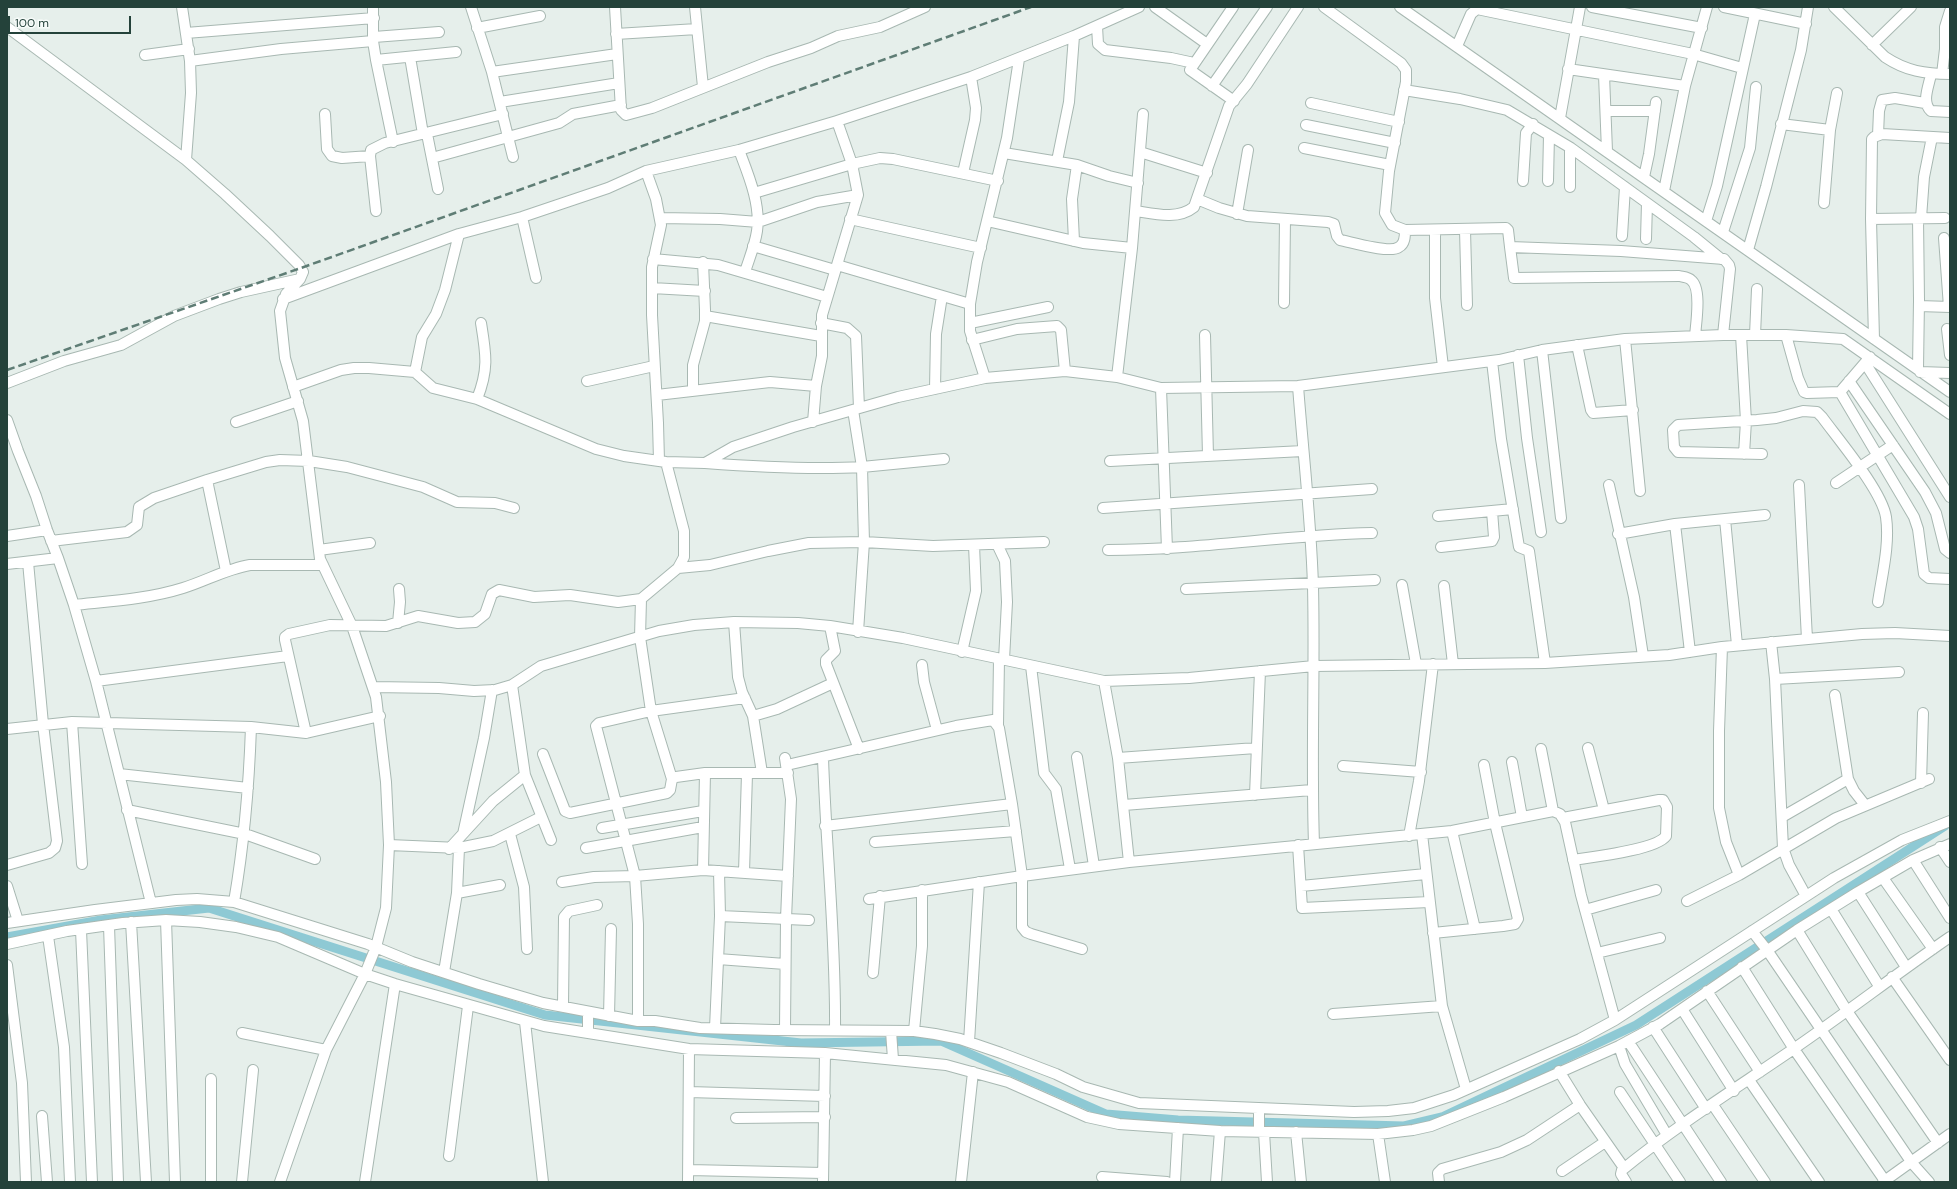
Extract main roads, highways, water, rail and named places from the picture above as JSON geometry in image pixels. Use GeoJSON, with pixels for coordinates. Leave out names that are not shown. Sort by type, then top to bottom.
{"type":"FeatureCollection","features":[{"type":"Feature","properties":{"kind":"waterway"},"geometry":{"type":"LineString","coordinates":[[7,937],[101,920],[209,908],[545,1015],[801,1043],[941,1041],[1106,1114],[1178,1120],[1404,1126],[1442,1117],[1636,1025],[1945,826]]}},
{"type":"Feature","properties":{"kind":"railway"},"geometry":{"type":"LineString","coordinates":[[7,370],[301,268],[1031,7]]}}]}
